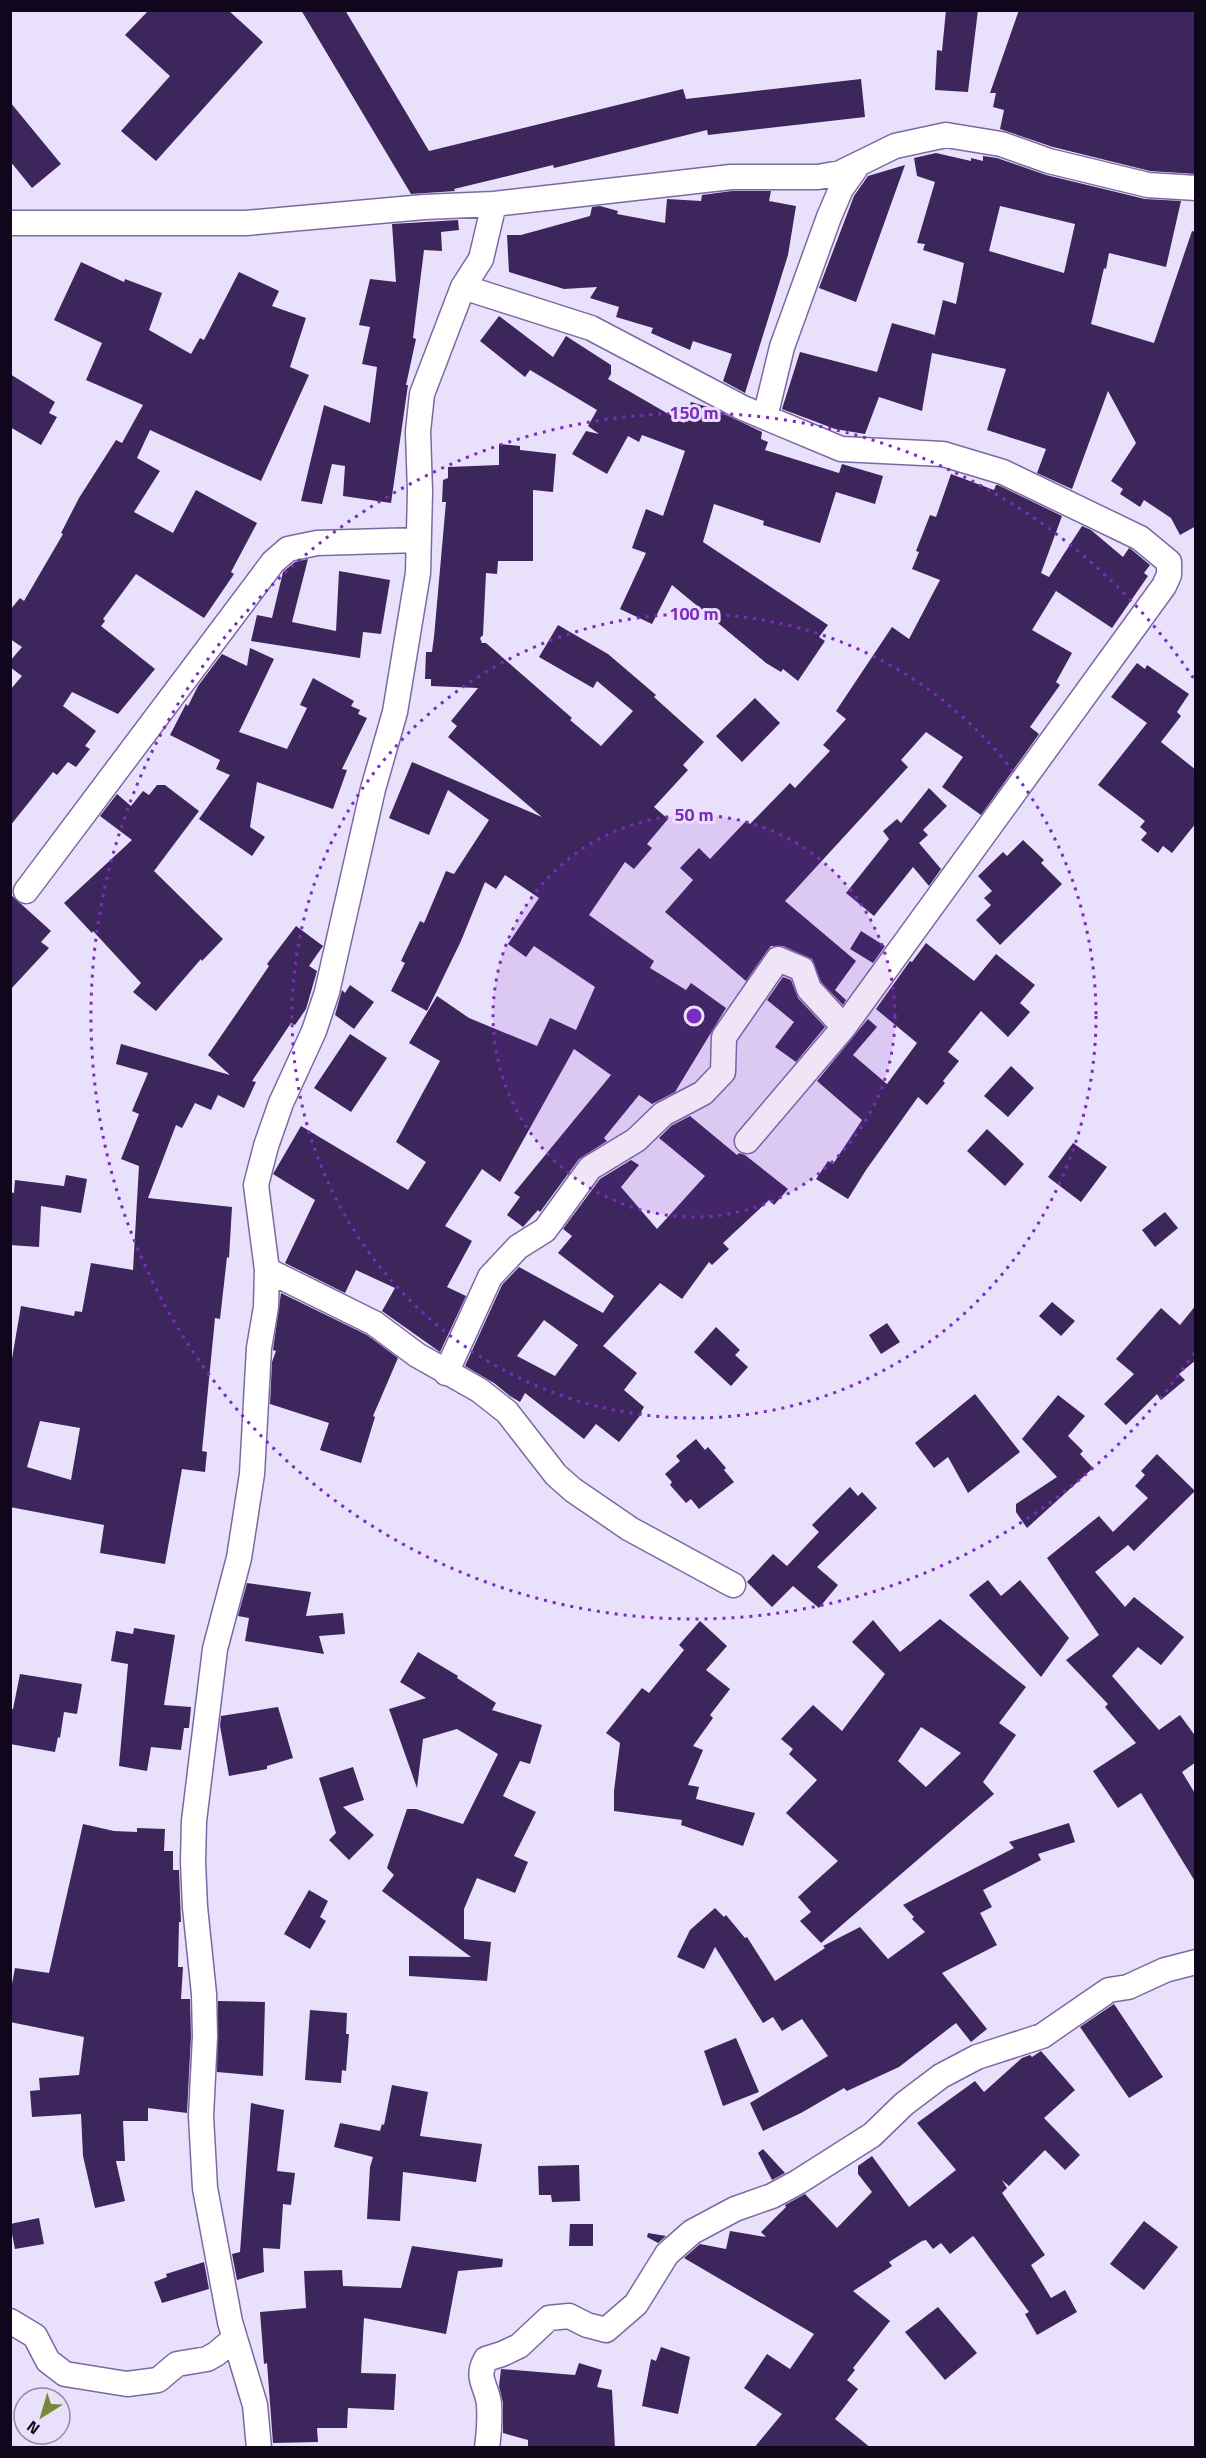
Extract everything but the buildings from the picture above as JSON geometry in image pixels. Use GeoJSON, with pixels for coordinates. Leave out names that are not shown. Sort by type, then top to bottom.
{"type":"FeatureCollection","features":[{"type":"Feature","properties":{"kind":"street"},"geometry":{"type":"LineString","coordinates":[[10,223],[246,223],[424,207],[494,204],[731,177],[818,177],[840,173],[895,146],[946,135],[1000,144],[1049,161],[1148,184],[1196,188]]}},
{"type":"Feature","properties":{"kind":"street"},"geometry":{"type":"LineString","coordinates":[[765,417],[782,347],[829,217],[841,189],[860,163]]}},
{"type":"Feature","properties":{"kind":"street"},"geometry":{"type":"LineString","coordinates":[[259,2448],[255,2405],[235,2338],[212,2233],[202,2157],[204,1994],[195,1907],[194,1821],[215,1649],[239,1558],[252,1474],[259,1348],[266,1307],[267,1270],[256,1185],[266,1146],[281,1103],[314,1030],[327,992],[373,789],[395,712],[418,573],[420,492],[418,431],[422,394],[463,287],[481,259],[494,204]]}},
{"type":"Feature","properties":{"kind":"street"},"geometry":{"type":"LineString","coordinates":[[463,287],[591,328],[742,408],[841,448],[943,454],[1003,472],[1140,538],[1169,562],[1169,575],[1164,586],[844,1027],[747,1141]]}},
{"type":"Feature","properties":{"kind":"street"},"geometry":{"type":"LineString","coordinates":[[26,891],[273,562],[288,549],[317,543],[418,540]]}},
{"type":"Feature","properties":{"kind":"street"},"geometry":{"type":"LineString","coordinates":[[446,1373],[490,1277],[518,1247],[544,1230],[590,1168],[636,1140],[663,1114],[703,1093],[723,1072],[724,1037],[778,959],[802,969],[809,989],[844,1027]]}},
{"type":"Feature","properties":{"kind":"street"},"geometry":{"type":"LineString","coordinates":[[267,1270],[374,1323],[417,1355],[479,1390],[501,1406],[524,1431],[556,1475],[573,1490],[630,1529],[733,1585]]}},
{"type":"Feature","properties":{"kind":"street"},"geometry":{"type":"LineString","coordinates":[[487,2448],[490,2422],[489,2401],[482,2382],[481,2368],[486,2359],[519,2346],[549,2318],[569,2316],[587,2325],[606,2330],[636,2304],[667,2254],[692,2232],[735,2209],[772,2196],[798,2182],[872,2135],[904,2104],[941,2076],[977,2057],[1042,2036],[1109,1990],[1128,1987],[1165,1970],[1196,1962]]}},
{"type":"Feature","properties":{"kind":"street"},"geometry":{"type":"LineString","coordinates":[[10,2321],[35,2336],[48,2361],[65,2373],[127,2384],[144,2384],[158,2380],[177,2364],[216,2354],[235,2338]]}}]}
